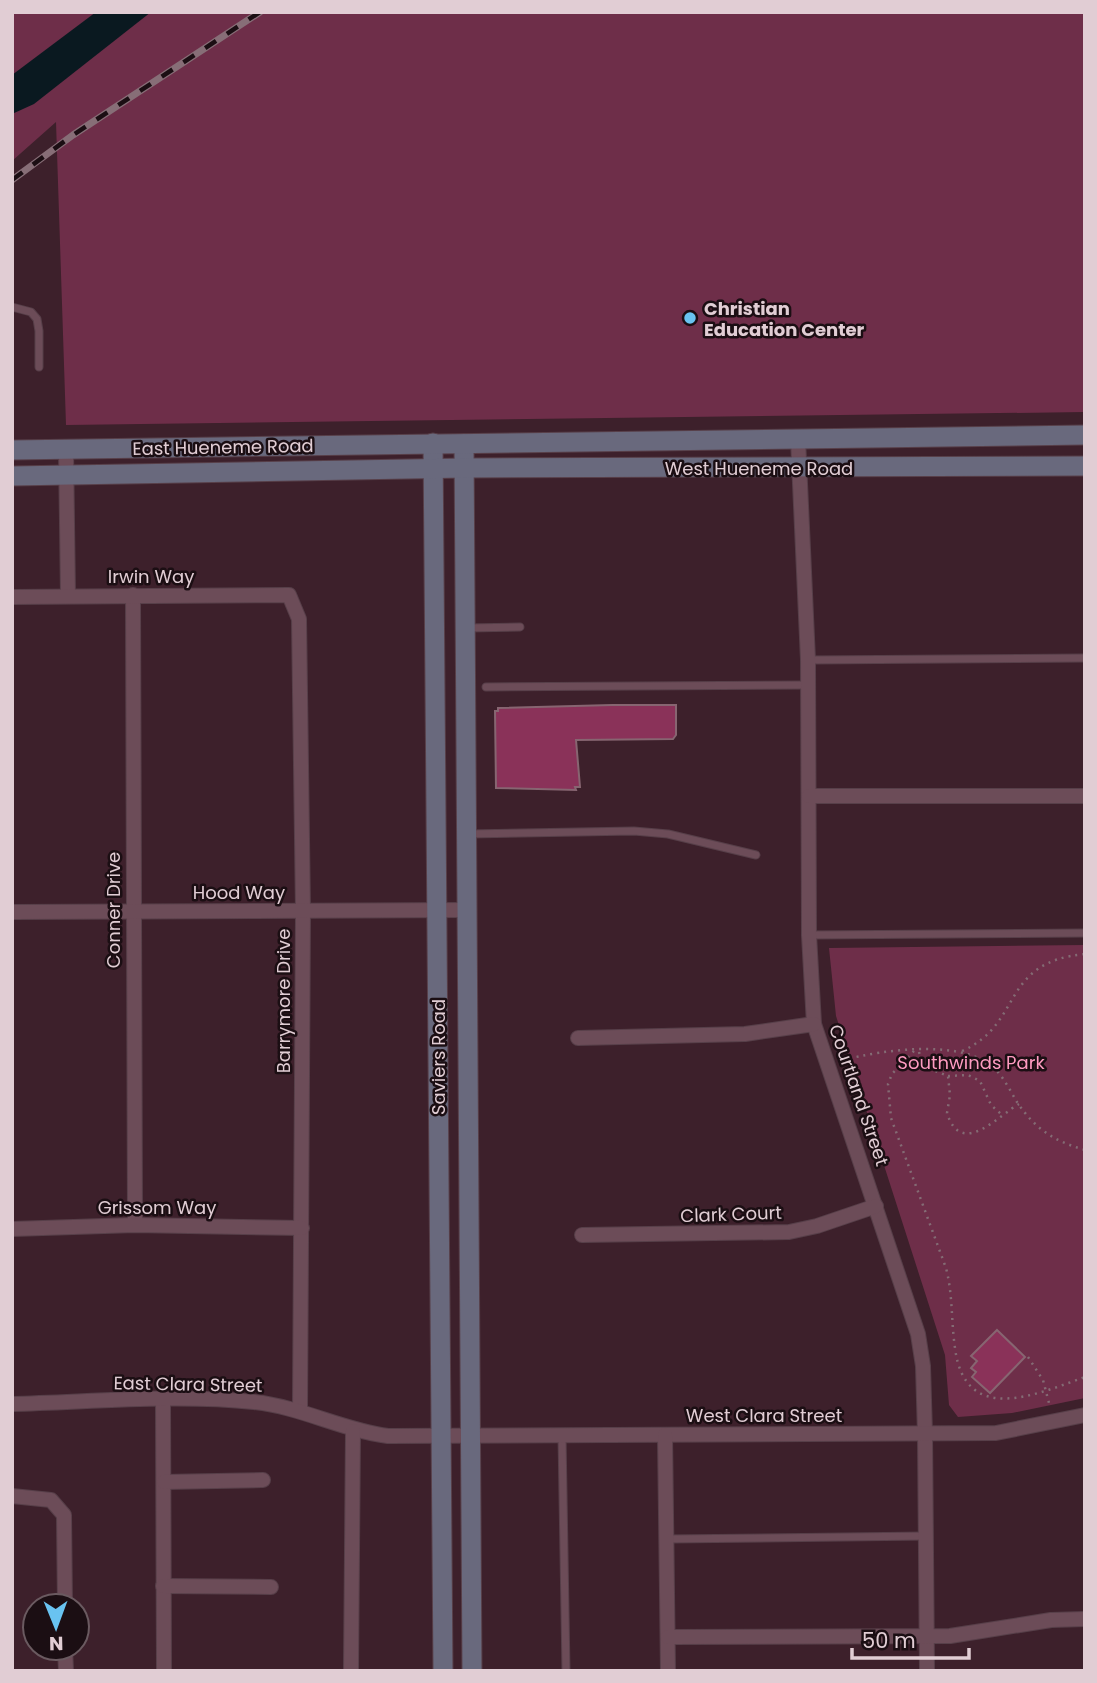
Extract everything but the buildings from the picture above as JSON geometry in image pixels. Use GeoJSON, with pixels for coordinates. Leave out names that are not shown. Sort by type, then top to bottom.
{"type":"FeatureCollection","features":[{"type":"Feature","properties":{"kind":"main road","name":"West Hueneme Road"},"geometry":{"type":"LineString","coordinates":[[433,443],[1085,435]]}},
{"type":"Feature","properties":{"kind":"main road","name":"Saviers Road"},"geometry":{"type":"LineString","coordinates":[[433,443],[443,1671]]}},
{"type":"Feature","properties":{"kind":"main road","name":"East Hueneme Road"},"geometry":{"type":"LineString","coordinates":[[12,450],[433,443]]}},
{"type":"Feature","properties":{"kind":"main road","name":"Saviers Road"},"geometry":{"type":"LineString","coordinates":[[464,444],[472,1671]]}},
{"type":"Feature","properties":{"kind":"main road","name":"West Hueneme Road"},"geometry":{"type":"LineString","coordinates":[[433,470],[1085,466]]}},
{"type":"Feature","properties":{"kind":"main road","name":"East Hueneme Road"},"geometry":{"type":"LineString","coordinates":[[12,476],[433,470]]}},
{"type":"Feature","properties":{"kind":"street","name":"Courtland Street"},"geometry":{"type":"LineString","coordinates":[[798,439],[808,660],[809,935],[814,1024],[918,1334],[923,1366],[925,1434],[927,1671]]}},
{"type":"Feature","properties":{"kind":"street"},"geometry":{"type":"LineString","coordinates":[[66,450],[68,596]]}},
{"type":"Feature","properties":{"kind":"street","name":"Conner Drive"},"geometry":{"type":"LineString","coordinates":[[133,595],[135,1225]]}},
{"type":"Feature","properties":{"kind":"street","name":"Irwin Way"},"geometry":{"type":"LineString","coordinates":[[12,597],[289,595]]}},
{"type":"Feature","properties":{"kind":"street","name":"Barrymore Drive"},"geometry":{"type":"LineString","coordinates":[[289,595],[299,619],[303,911],[300,1410]]}},
{"type":"Feature","properties":{"kind":"street"},"geometry":{"type":"LineString","coordinates":[[809,796],[1085,796]]}},
{"type":"Feature","properties":{"kind":"street","name":"Hood Way"},"geometry":{"type":"LineString","coordinates":[[12,912],[466,909]]}},
{"type":"Feature","properties":{"kind":"street"},"geometry":{"type":"LineString","coordinates":[[578,1038],[745,1034],[814,1024]]}},
{"type":"Feature","properties":{"kind":"street","name":"Clark Court"},"geometry":{"type":"LineString","coordinates":[[582,1235],[789,1232],[817,1226],[876,1206]]}},
{"type":"Feature","properties":{"kind":"street","name":"Grissom Way"},"geometry":{"type":"LineString","coordinates":[[12,1229],[135,1225],[302,1228]]}},
{"type":"Feature","properties":{"kind":"street"},"geometry":{"type":"LineString","coordinates":[[163,1401],[164,1671]]}},
{"type":"Feature","properties":{"kind":"street","name":"East Clara Street"},"geometry":{"type":"LineString","coordinates":[[12,1404],[253,1402],[300,1410],[353,1431],[388,1436],[442,1437]]}},
{"type":"Feature","properties":{"kind":"street","name":"West Clara Street"},"geometry":{"type":"LineString","coordinates":[[442,1437],[996,1433],[1085,1415]]}},
{"type":"Feature","properties":{"kind":"street"},"geometry":{"type":"LineString","coordinates":[[351,1671],[353,1431]]}},
{"type":"Feature","properties":{"kind":"street"},"geometry":{"type":"LineString","coordinates":[[666,1435],[668,1671]]}},
{"type":"Feature","properties":{"kind":"street"},"geometry":{"type":"LineString","coordinates":[[164,1482],[263,1480]]}},
{"type":"Feature","properties":{"kind":"street"},"geometry":{"type":"LineString","coordinates":[[12,1496],[51,1500],[64,1515],[65,1592]]}},
{"type":"Feature","properties":{"kind":"street"},"geometry":{"type":"LineString","coordinates":[[163,1586],[271,1587]]}},
{"type":"Feature","properties":{"kind":"street"},"geometry":{"type":"LineString","coordinates":[[668,1637],[974,1634],[1051,1620],[1085,1619]]}},
{"type":"Feature","properties":{"kind":"lane"},"geometry":{"type":"LineString","coordinates":[[12,307],[32,312],[37,319],[39,367]]}},
{"type":"Feature","properties":{"kind":"lane"},"geometry":{"type":"LineString","coordinates":[[466,628],[520,627]]}},
{"type":"Feature","properties":{"kind":"lane"},"geometry":{"type":"LineString","coordinates":[[808,660],[1085,658]]}},
{"type":"Feature","properties":{"kind":"lane"},"geometry":{"type":"LineString","coordinates":[[486,687],[808,685]]}},
{"type":"Feature","properties":{"kind":"lane"},"geometry":{"type":"LineString","coordinates":[[466,834],[634,831],[668,834],[755,855]]}},
{"type":"Feature","properties":{"kind":"lane"},"geometry":{"type":"LineString","coordinates":[[809,935],[1085,933]]}},
{"type":"Feature","properties":{"kind":"lane"},"geometry":{"type":"LineString","coordinates":[[562,1436],[566,1671]]}},
{"type":"Feature","properties":{"kind":"lane"},"geometry":{"type":"LineString","coordinates":[[667,1539],[926,1536]]}},
{"type":"Feature","properties":{"kind":"path"},"geometry":{"type":"LineString","coordinates":[[962,1051],[985,1038],[1033,970],[1052,959],[1085,954]]}},
{"type":"Feature","properties":{"kind":"path"},"geometry":{"type":"LineString","coordinates":[[914,1051],[892,1074],[888,1084],[891,1118],[946,1268],[952,1291],[955,1351],[960,1369],[970,1384],[988,1398],[1021,1399],[1085,1377]]}},
{"type":"Feature","properties":{"kind":"path"},"geometry":{"type":"LineString","coordinates":[[829,1064],[859,1056],[914,1051],[962,1051],[990,1064],[1040,1130],[1053,1139],[1085,1150]]}},
{"type":"Feature","properties":{"kind":"path"},"geometry":{"type":"LineString","coordinates":[[919,1051],[923,1066],[948,1076],[968,1075],[981,1081],[991,1105],[1001,1114]]}},
{"type":"Feature","properties":{"kind":"path"},"geometry":{"type":"LineString","coordinates":[[948,1076],[951,1091],[947,1114],[954,1126],[965,1132],[978,1132],[993,1125],[1001,1114],[1019,1104]]}},
{"type":"Feature","properties":{"kind":"path"},"geometry":{"type":"LineString","coordinates":[[1028,1357],[1037,1368],[1047,1391],[1053,1421]]}},
{"type":"Feature","properties":{"kind":"green space"},"geometry":{"type":"Polygon","coordinates":[[[12,12],[1085,12],[1085,412],[66,425],[56,122],[12,161],[12,12]]]}},
{"type":"Feature","properties":{"kind":"green space","name":"Southwinds Park"},"geometry":{"type":"Polygon","coordinates":[[[1085,945],[1085,1398],[1012,1413],[958,1417],[949,1405],[945,1355],[836,1016],[829,948],[1085,945]]]}},
{"type":"Feature","properties":{"kind":"shaded area"},"geometry":{"type":"Polygon","coordinates":[[[96,12],[151,12],[34,104],[12,114],[12,75],[96,12]]]}},
{"type":"Feature","properties":{"kind":"railway"},"geometry":{"type":"LineString","coordinates":[[12,180],[73,135],[260,12]]}},
{"type":"Feature","properties":{"kind":"place","name":"Christian Education Center"},"geometry":{"type":"Point","coordinates":[690,318]}}]}
